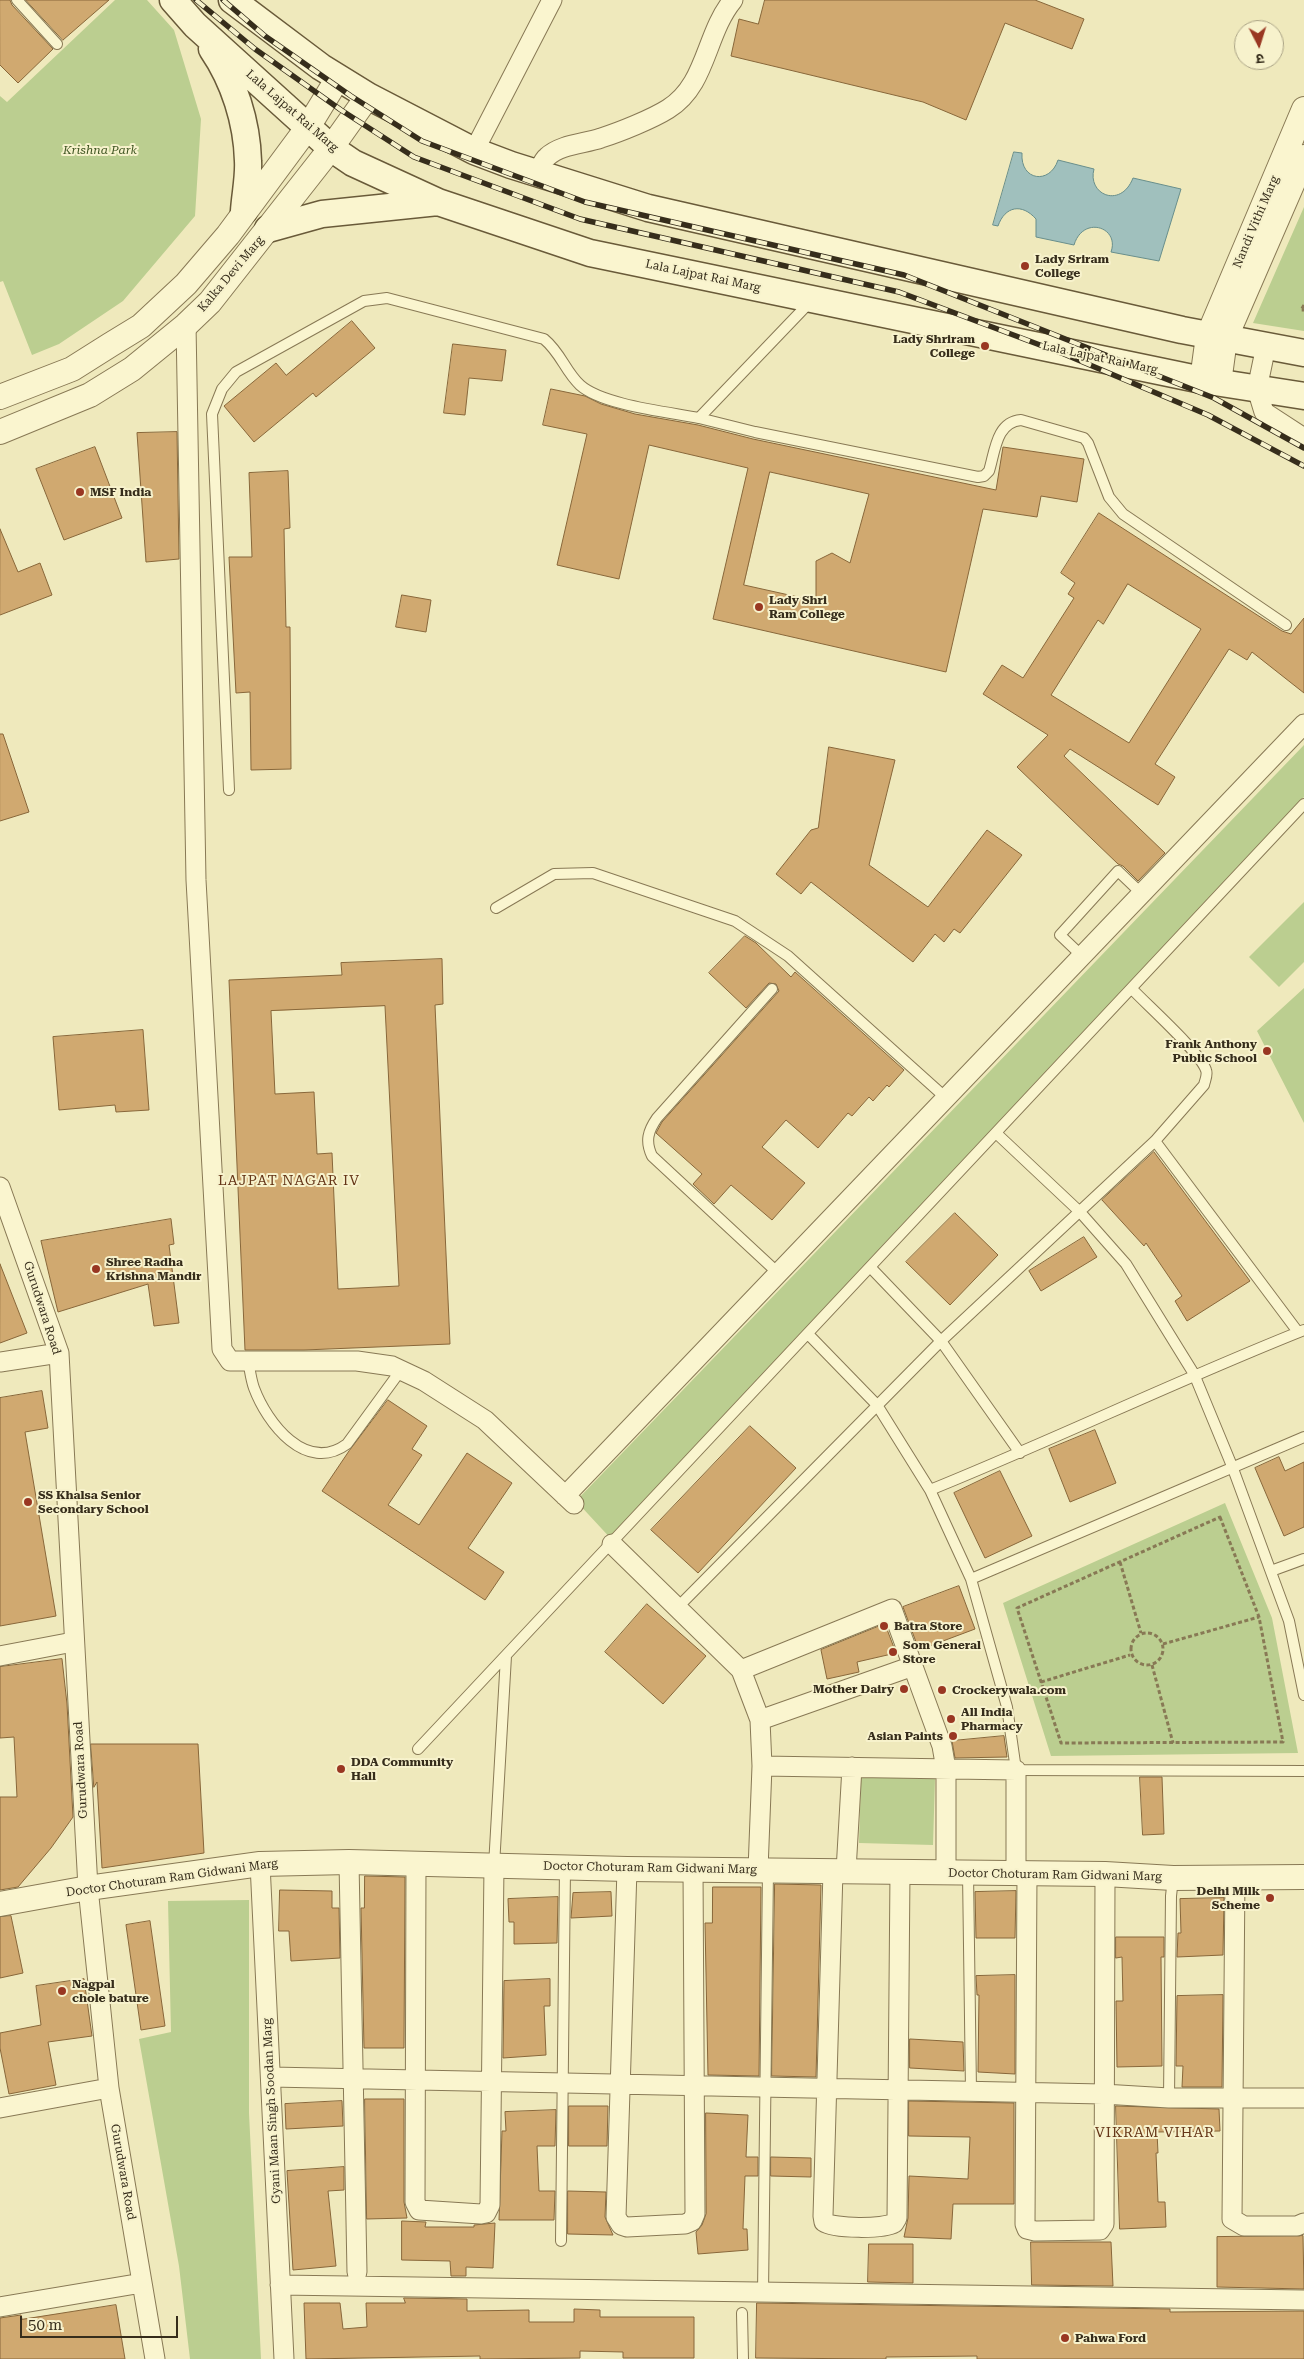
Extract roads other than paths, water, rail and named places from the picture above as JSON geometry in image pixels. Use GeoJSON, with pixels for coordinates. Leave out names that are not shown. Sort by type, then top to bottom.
{"type":"FeatureCollection","features":[{"type":"Feature","properties":{"kind":"main road","name":"Lala Lajpat Rai Marg"},"geometry":{"type":"LineString","coordinates":[[173,0],[195,25],[331,148],[353,163],[438,202],[590,253],[1211,381],[1304,396]]}},
{"type":"Feature","properties":{"kind":"main road"},"geometry":{"type":"LineString","coordinates":[[232,0],[338,78],[368,96],[474,151],[537,173],[648,208],[1216,337],[1304,352]]}},
{"type":"Feature","properties":{"kind":"main road"},"geometry":{"type":"LineString","coordinates":[[195,25],[223,66],[241,112],[248,161],[244,211]]}},
{"type":"Feature","properties":{"kind":"main road"},"geometry":{"type":"LineString","coordinates":[[268,229],[322,214],[438,202]]}},
{"type":"Feature","properties":{"kind":"street"},"geometry":{"type":"LineString","coordinates":[[474,151],[552,0]]}},
{"type":"Feature","properties":{"kind":"street"},"geometry":{"type":"LineString","coordinates":[[537,173],[547,157],[564,148],[602,138],[666,110],[685,97],[696,79],[722,13],[733,0]]}},
{"type":"Feature","properties":{"kind":"street"},"geometry":{"type":"LineString","coordinates":[[0,398],[72,369],[141,326],[186,284],[228,234],[308,127],[338,78]]}},
{"type":"Feature","properties":{"kind":"street","name":"Kalka Devi Marg"},"geometry":{"type":"LineString","coordinates":[[0,432],[90,395],[132,369],[186,325],[210,302],[249,253],[331,148],[368,96]]}},
{"type":"Feature","properties":{"kind":"street","name":"Nandi Vithi Marg"},"geometry":{"type":"LineString","coordinates":[[1216,337],[1304,109]]}},
{"type":"Feature","properties":{"kind":"street","name":"Nandi Vithi Marg"},"geometry":{"type":"LineString","coordinates":[[1216,337],[1304,157]]}},
{"type":"Feature","properties":{"kind":"street"},"geometry":{"type":"LineString","coordinates":[[228,234],[249,253]]}},
{"type":"Feature","properties":{"kind":"street"},"geometry":{"type":"LineString","coordinates":[[186,325],[196,880],[219,1329],[222,1349],[230,1361],[357,1361],[392,1366],[424,1381],[485,1420],[570,1500],[778,1273],[1304,724]]}},
{"type":"Feature","properties":{"kind":"street"},"geometry":{"type":"LineString","coordinates":[[1211,381],[1216,337]]}},
{"type":"Feature","properties":{"kind":"street"},"geometry":{"type":"LineString","coordinates":[[1266,346],[1257,389],[1264,412],[1304,438]]}},
{"type":"Feature","properties":{"kind":"street","name":"Gurudwara Road"},"geometry":{"type":"LineString","coordinates":[[0,1187],[59,1353],[73,1642],[88,1888],[109,2088],[154,2359]]}},
{"type":"Feature","properties":{"kind":"street"},"geometry":{"type":"LineString","coordinates":[[0,1362],[59,1353]]}},
{"type":"Feature","properties":{"kind":"street"},"geometry":{"type":"LineString","coordinates":[[612,1544],[741,1670],[760,1720],[763,1870]]}},
{"type":"Feature","properties":{"kind":"street"},"geometry":{"type":"LineString","coordinates":[[741,1670],[892,1609],[942,1746],[957,1872]]}},
{"type":"Feature","properties":{"kind":"street"},"geometry":{"type":"LineString","coordinates":[[0,1656],[73,1642]]}},
{"type":"Feature","properties":{"kind":"street"},"geometry":{"type":"LineString","coordinates":[[760,1720],[913,1666]]}},
{"type":"Feature","properties":{"kind":"street"},"geometry":{"type":"LineString","coordinates":[[762,1766],[1016,1770],[1021,1873],[1026,2092],[1026,2224],[1027,2229],[1035,2232],[1096,2230],[1103,2228],[1105,1874]]}},
{"type":"Feature","properties":{"kind":"street"},"geometry":{"type":"LineString","coordinates":[[852,1767],[840,1871],[827,2089],[823,2216],[824,2222],[834,2226],[884,2226],[894,2223],[897,2218],[900,1872]]}},
{"type":"Feature","properties":{"kind":"street"},"geometry":{"type":"LineString","coordinates":[[349,1862],[357,2272]]}},
{"type":"Feature","properties":{"kind":"street","name":"Doctor Choturam Ram Gidwani Marg"},"geometry":{"type":"LineString","coordinates":[[0,1904],[88,1888],[260,1864],[349,1862],[627,1869],[1105,1874],[1173,1878],[1235,1876],[1304,1877]]}},
{"type":"Feature","properties":{"kind":"street"},"geometry":{"type":"LineString","coordinates":[[416,1863],[416,2207],[419,2210],[425,2211],[481,2214],[486,2213],[490,2204],[494,1866]]}},
{"type":"Feature","properties":{"kind":"street","name":"Gyani Maan Singh Soodan Marg"},"geometry":{"type":"LineString","coordinates":[[260,1864],[284,2359]]}},
{"type":"Feature","properties":{"kind":"street"},"geometry":{"type":"LineString","coordinates":[[627,1869],[616,2217],[621,2225],[627,2227],[685,2224],[692,2221],[695,2214],[693,1869]]}},
{"type":"Feature","properties":{"kind":"street"},"geometry":{"type":"LineString","coordinates":[[1235,1876],[1232,2219],[1244,2226],[1297,2226],[1304,2223]]}},
{"type":"Feature","properties":{"kind":"street"},"geometry":{"type":"LineString","coordinates":[[270,2077],[1026,2092],[1169,2098],[1304,2098]]}},
{"type":"Feature","properties":{"kind":"street"},"geometry":{"type":"LineString","coordinates":[[0,2108],[109,2088]]}},
{"type":"Feature","properties":{"kind":"street"},"geometry":{"type":"LineString","coordinates":[[0,2307],[142,2283]]}},
{"type":"Feature","properties":{"kind":"street"},"geometry":{"type":"LineString","coordinates":[[280,2285],[763,2294],[1304,2300]]}},
{"type":"Feature","properties":{"kind":"lane"},"geometry":{"type":"LineString","coordinates":[[17,0],[57,44]]}},
{"type":"Feature","properties":{"kind":"lane"},"geometry":{"type":"LineString","coordinates":[[229,790],[212,414],[222,389],[236,372],[364,301],[387,298],[544,339],[555,348],[578,383],[593,395],[755,432],[978,477],[984,476],[989,471],[1001,432],[1005,425],[1012,421],[1021,420],[1078,435],[1088,443],[1109,497],[1123,514],[1286,625]]}},
{"type":"Feature","properties":{"kind":"lane"},"geometry":{"type":"LineString","coordinates":[[699,418],[813,299]]}},
{"type":"Feature","properties":{"kind":"lane"},"geometry":{"type":"LineString","coordinates":[[418,1750],[1304,804]]}},
{"type":"Feature","properties":{"kind":"lane"},"geometry":{"type":"LineString","coordinates":[[1082,956],[1060,935],[1118,871],[1141,893]]}},
{"type":"Feature","properties":{"kind":"lane"},"geometry":{"type":"LineString","coordinates":[[496,908],[554,874],[578,872],[593,873],[735,921],[788,956],[946,1098]]}},
{"type":"Feature","properties":{"kind":"lane"},"geometry":{"type":"LineString","coordinates":[[772,989],[657,1118],[650,1129],[648,1147],[652,1156],[778,1273]]}},
{"type":"Feature","properties":{"kind":"lane"},"geometry":{"type":"LineString","coordinates":[[678,1607],[941,1341],[1155,1141],[1204,1085],[1207,1076],[1206,1069],[1193,1050],[1132,989]]}},
{"type":"Feature","properties":{"kind":"lane"},"geometry":{"type":"LineString","coordinates":[[996,1133],[1080,1212],[1126,1264],[1194,1374],[1232,1466],[1289,1621],[1304,1695]]}},
{"type":"Feature","properties":{"kind":"lane"},"geometry":{"type":"LineString","coordinates":[[930,1490],[1020,1454],[1194,1374],[1301,1331],[1155,1141]]}},
{"type":"Feature","properties":{"kind":"lane"},"geometry":{"type":"LineString","coordinates":[[871,1268],[941,1341],[1020,1454]]}},
{"type":"Feature","properties":{"kind":"lane"},"geometry":{"type":"LineString","coordinates":[[808,1334],[878,1405],[930,1490],[971,1579],[1007,1707],[1016,1770],[1304,1771]]}},
{"type":"Feature","properties":{"kind":"lane"},"geometry":{"type":"LineString","coordinates":[[248,1361],[254,1388],[280,1432],[297,1447],[319,1452],[340,1450],[347,1444],[401,1370]]}},
{"type":"Feature","properties":{"kind":"lane"},"geometry":{"type":"LineString","coordinates":[[971,1579],[1232,1466],[1304,1437]]}},
{"type":"Feature","properties":{"kind":"lane"},"geometry":{"type":"LineString","coordinates":[[1270,1570],[1304,1558]]}},
{"type":"Feature","properties":{"kind":"lane"},"geometry":{"type":"LineString","coordinates":[[494,1866],[506,1656]]}},
{"type":"Feature","properties":{"kind":"lane"},"geometry":{"type":"LineString","coordinates":[[560,2241],[565,1868]]}},
{"type":"Feature","properties":{"kind":"lane"},"geometry":{"type":"LineString","coordinates":[[763,1870],[766,2087],[763,2294]]}},
{"type":"Feature","properties":{"kind":"lane"},"geometry":{"type":"LineString","coordinates":[[957,1872],[971,2091]]}},
{"type":"Feature","properties":{"kind":"lane"},"geometry":{"type":"LineString","coordinates":[[1169,2098],[1171,1896],[1173,1878]]}},
{"type":"Feature","properties":{"kind":"lane"},"geometry":{"type":"LineString","coordinates":[[742,2313],[743,2359]]}},
{"type":"Feature","properties":{"kind":"water"},"geometry":{"type":"Polygon","coordinates":[[[1014,152],[1022,153],[1026,169],[1030,174],[1036,176],[1043,176],[1049,173],[1058,160],[1094,169],[1093,178],[1095,186],[1106,195],[1114,196],[1121,193],[1128,188],[1133,178],[1181,189],[1159,261],[1111,252],[1112,243],[1110,236],[1106,231],[1099,228],[1092,227],[1085,230],[1074,245],[1036,237],[1036,219],[1031,214],[1020,209],[1009,211],[1001,219],[998,226],[993,225],[1014,152]]]}},
{"type":"Feature","properties":{"kind":"railway"},"geometry":{"type":"LineString","coordinates":[[196,0],[255,49],[341,110],[414,157],[580,219],[899,292],[1064,354],[1208,415],[1304,466]]}},
{"type":"Feature","properties":{"kind":"railway"},"geometry":{"type":"LineString","coordinates":[[223,0],[265,36],[351,96],[422,141],[585,202],[904,275],[1214,398],[1304,448]]}},
{"type":"Feature","properties":{"kind":"place","name":"Lady Sriram College"},"geometry":{"type":"Point","coordinates":[1025,266]}},
{"type":"Feature","properties":{"kind":"place","name":"Lady Shriram College"},"geometry":{"type":"Point","coordinates":[985,346]}},
{"type":"Feature","properties":{"kind":"place","name":"MSF India"},"geometry":{"type":"Point","coordinates":[80,492]}},
{"type":"Feature","properties":{"kind":"place","name":"Lady Shri Ram College"},"geometry":{"type":"Point","coordinates":[759,607]}},
{"type":"Feature","properties":{"kind":"place","name":"Frank Anthony Public School"},"geometry":{"type":"Point","coordinates":[1267,1051]}},
{"type":"Feature","properties":{"kind":"place","name":"Shree Radha Krishna Mandir"},"geometry":{"type":"Point","coordinates":[96,1269]}},
{"type":"Feature","properties":{"kind":"place","name":"SS Khalsa Senior Secondary School"},"geometry":{"type":"Point","coordinates":[28,1502]}},
{"type":"Feature","properties":{"kind":"place","name":"Batra Store"},"geometry":{"type":"Point","coordinates":[884,1626]}},
{"type":"Feature","properties":{"kind":"place","name":"Som General Store"},"geometry":{"type":"Point","coordinates":[893,1652]}},
{"type":"Feature","properties":{"kind":"place","name":"Mother Dairy"},"geometry":{"type":"Point","coordinates":[904,1689]}},
{"type":"Feature","properties":{"kind":"place","name":"Crockerywala.com"},"geometry":{"type":"Point","coordinates":[942,1690]}},
{"type":"Feature","properties":{"kind":"place","name":"All India Pharmacy"},"geometry":{"type":"Point","coordinates":[951,1719]}},
{"type":"Feature","properties":{"kind":"place","name":"Asian Paints"},"geometry":{"type":"Point","coordinates":[953,1736]}},
{"type":"Feature","properties":{"kind":"place","name":"DDA Community Hall"},"geometry":{"type":"Point","coordinates":[341,1769]}},
{"type":"Feature","properties":{"kind":"place","name":"Delhi Milk Scheme"},"geometry":{"type":"Point","coordinates":[1270,1898]}},
{"type":"Feature","properties":{"kind":"place","name":"Nagpal chole bature"},"geometry":{"type":"Point","coordinates":[62,1991]}},
{"type":"Feature","properties":{"kind":"place","name":"Pahwa Ford"},"geometry":{"type":"Point","coordinates":[1065,2338]}},
{"type":"Feature","properties":{"kind":"district","name":"LAJPAT NAGAR IV"},"geometry":{"type":"Point","coordinates":[289,1181]}},
{"type":"Feature","properties":{"kind":"district","name":"VIKRAM VIHAR"},"geometry":{"type":"Point","coordinates":[1155,2133]}},
{"type":"Feature","properties":{"kind":"park label","name":"Krishna Park"},"geometry":{"type":"Point","coordinates":[100,150]}}]}
